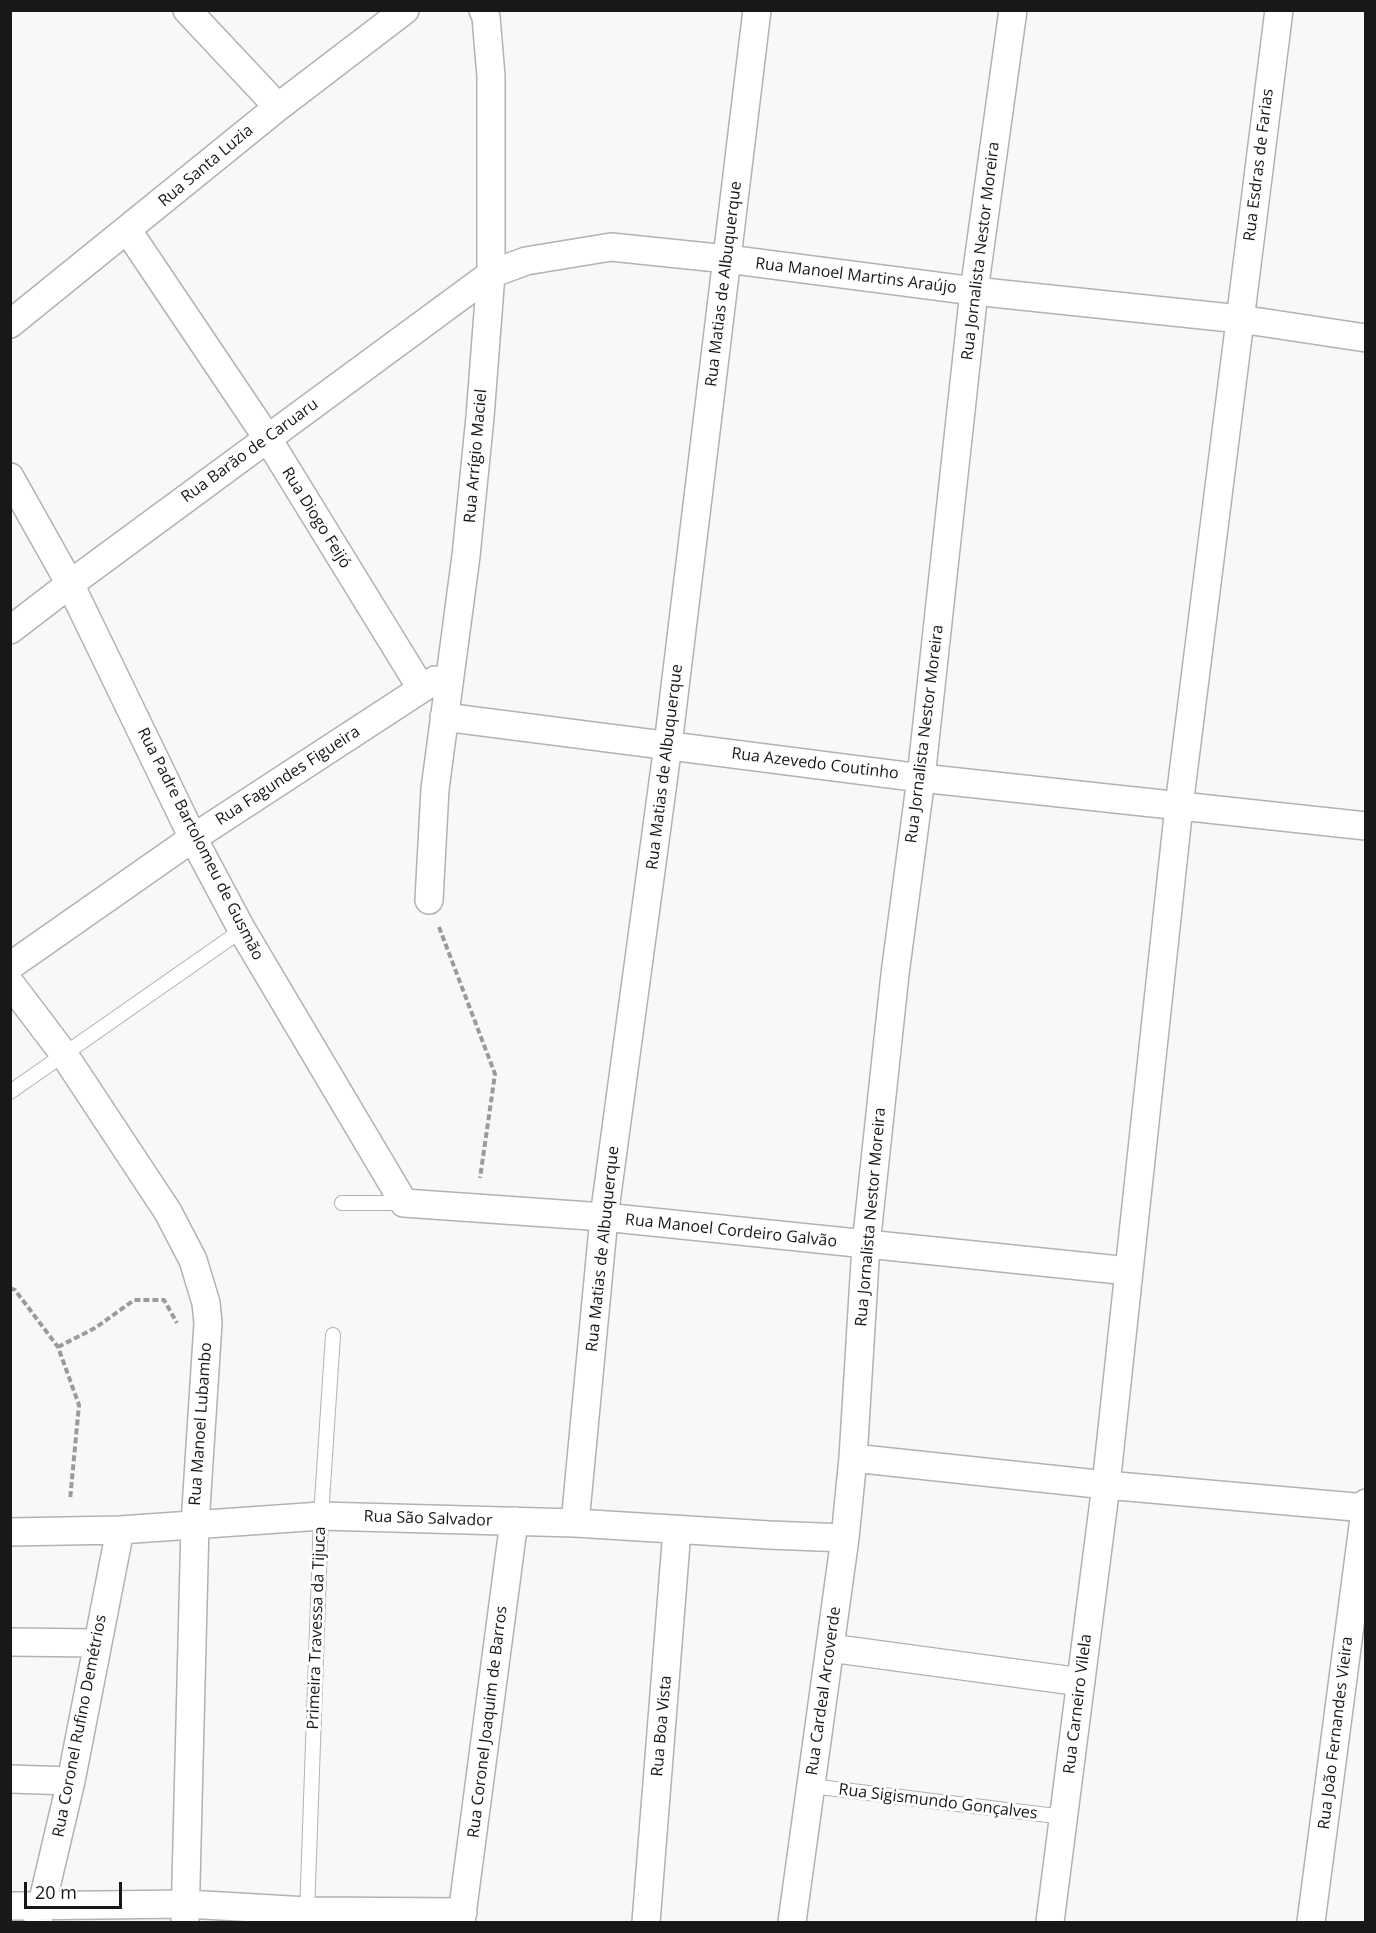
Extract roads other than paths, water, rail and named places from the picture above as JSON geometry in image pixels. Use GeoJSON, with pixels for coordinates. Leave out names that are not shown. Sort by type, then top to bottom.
{"type":"FeatureCollection","features":[{"type":"Feature","properties":{"kind":"street"},"geometry":{"type":"LineString","coordinates":[[187,10],[278,106]]}},
{"type":"Feature","properties":{"kind":"street","name":"Rua Santa Luzia"},"geometry":{"type":"LineString","coordinates":[[10,324],[128,231],[278,106],[405,10]]}},
{"type":"Feature","properties":{"kind":"street","name":"Rua Arrígio Maciel"},"geometry":{"type":"LineString","coordinates":[[429,900],[435,789],[466,556],[480,417],[490,274],[491,76],[483,10]]}},
{"type":"Feature","properties":{"kind":"street","name":"Rua Matias de Albuquerque"},"geometry":{"type":"LineString","coordinates":[[575,1523],[604,1217],[668,745],[757,10]]}},
{"type":"Feature","properties":{"kind":"street","name":"Rua Jornalista Nestor Moreira"},"geometry":{"type":"LineString","coordinates":[[853,1458],[866,1245],[896,974],[921,778],[974,291],[1012,10]]}},
{"type":"Feature","properties":{"kind":"street","name":"Rua Esdras de Farias"},"geometry":{"type":"LineString","coordinates":[[1179,806],[1279,10]]}},
{"type":"Feature","properties":{"kind":"street","name":"Rua Diogo Feijó"},"geometry":{"type":"LineString","coordinates":[[128,231],[268,439],[421,688]]}},
{"type":"Feature","properties":{"kind":"street","name":"Rua Manoel Martins Araújo"},"geometry":{"type":"LineString","coordinates":[[490,274],[526,261],[610,247],[727,259],[974,291],[1240,319],[1365,339]]}},
{"type":"Feature","properties":{"kind":"street","name":"Rua Barão de Caruaru"},"geometry":{"type":"LineString","coordinates":[[10,630],[490,274]]}},
{"type":"Feature","properties":{"kind":"street","name":"Rua Padre Bartolomeu de Gusmão"},"geometry":{"type":"LineString","coordinates":[[10,477],[70,584],[193,838],[243,930],[404,1203]]}},
{"type":"Feature","properties":{"kind":"street","name":"Rua Fagundes Figueira"},"geometry":{"type":"LineString","coordinates":[[10,966],[193,838],[450,670]]}},
{"type":"Feature","properties":{"kind":"street","name":"Rua Azevedo Coutinho"},"geometry":{"type":"LineString","coordinates":[[444,717],[921,778],[1365,826]]}},
{"type":"Feature","properties":{"kind":"street","name":"Rua Carneiro Vilela"},"geometry":{"type":"LineString","coordinates":[[1050,1923],[1106,1485],[1179,806]]}},
{"type":"Feature","properties":{"kind":"street","name":"Rua Manoel Lubambo"},"geometry":{"type":"LineString","coordinates":[[10,983],[63,1053],[168,1212],[193,1260],[206,1303],[208,1323],[195,1524],[186,1913]]}},
{"type":"Feature","properties":{"kind":"street","name":"Rua Manoel Cordeiro Galvão"},"geometry":{"type":"LineString","coordinates":[[404,1203],[604,1217],[1129,1271]]}},
{"type":"Feature","properties":{"kind":"street"},"geometry":{"type":"LineString","coordinates":[[853,1458],[1106,1485],[1365,1508]]}},
{"type":"Feature","properties":{"kind":"street","name":"Rua Cardeal Arcoverde"},"geometry":{"type":"LineString","coordinates":[[792,1923],[845,1538],[853,1458]]}},
{"type":"Feature","properties":{"kind":"street","name":"Rua João Fernandes Vieira"},"geometry":{"type":"LineString","coordinates":[[1311,1923],[1365,1503]]}},
{"type":"Feature","properties":{"kind":"street","name":"Rua São Salvador"},"geometry":{"type":"LineString","coordinates":[[10,1532],[120,1530],[321,1516],[575,1523],[845,1538]]}},
{"type":"Feature","properties":{"kind":"street","name":"Rua Coronel Joaquim de Barros"},"geometry":{"type":"LineString","coordinates":[[462,1918],[514,1521]]}},
{"type":"Feature","properties":{"kind":"street","name":"Rua Coronel Rufino Demétrios"},"geometry":{"type":"LineString","coordinates":[[40,1914],[71,1781],[96,1643],[120,1530]]}},
{"type":"Feature","properties":{"kind":"street","name":"Rua Boa Vista"},"geometry":{"type":"LineString","coordinates":[[648,1922],[677,1530]]}},
{"type":"Feature","properties":{"kind":"street"},"geometry":{"type":"LineString","coordinates":[[10,1642],[96,1643]]}},
{"type":"Feature","properties":{"kind":"street"},"geometry":{"type":"LineString","coordinates":[[830,1648],[1081,1682]]}},
{"type":"Feature","properties":{"kind":"street"},"geometry":{"type":"LineString","coordinates":[[10,1779],[71,1781]]}},
{"type":"Feature","properties":{"kind":"street"},"geometry":{"type":"LineString","coordinates":[[10,1906],[40,1914],[186,1913],[307,1917],[462,1918]]}},
{"type":"Feature","properties":{"kind":"lane"},"geometry":{"type":"LineString","coordinates":[[10,1092],[243,930]]}},
{"type":"Feature","properties":{"kind":"lane"},"geometry":{"type":"LineString","coordinates":[[342,1203],[404,1203]]}},
{"type":"Feature","properties":{"kind":"lane","name":"Primeira Travessa da Tijuca"},"geometry":{"type":"LineString","coordinates":[[307,1917],[321,1516],[333,1335]]}},
{"type":"Feature","properties":{"kind":"lane","name":"Rua Sigismundo Gonçalves"},"geometry":{"type":"LineString","coordinates":[[811,1786],[1064,1817]]}}]}
